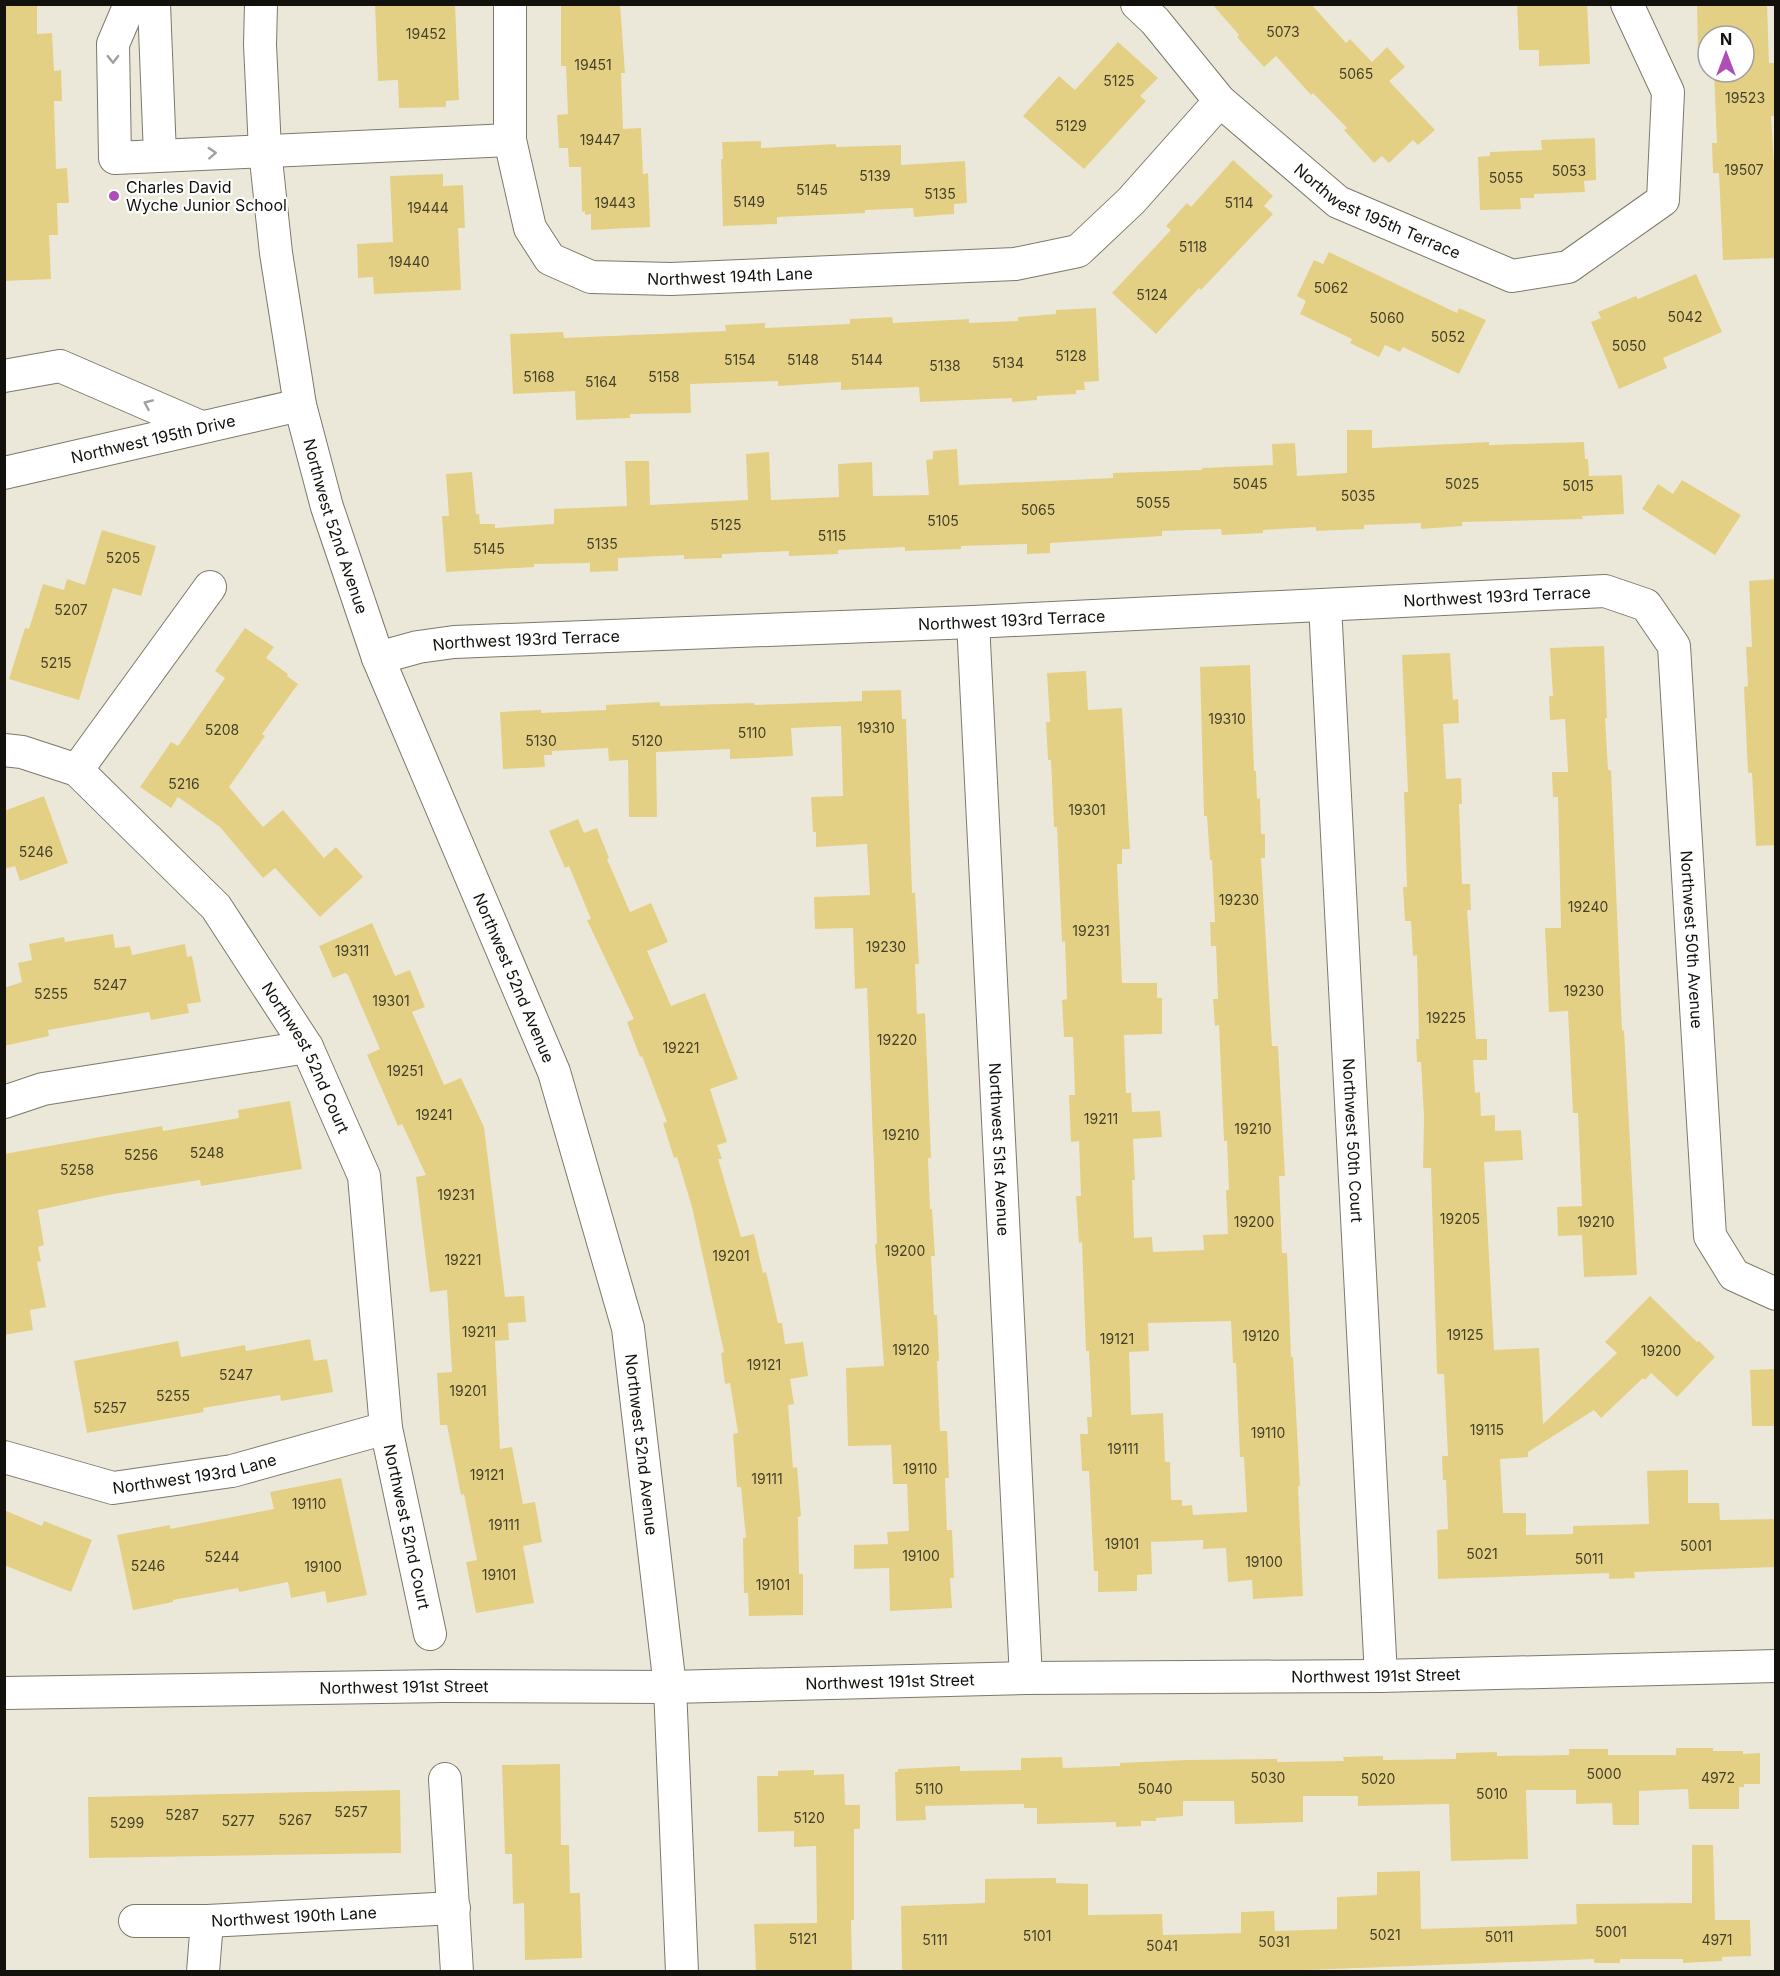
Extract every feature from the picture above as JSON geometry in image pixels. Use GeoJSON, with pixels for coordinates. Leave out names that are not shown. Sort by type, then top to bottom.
{"type":"FeatureCollection","features":[{"type":"Feature","properties":{"kind":"street"},"geometry":{"type":"LineString","coordinates":[[130,4],[113,44],[115,158],[510,140]]}},
{"type":"Feature","properties":{"kind":"street"},"geometry":{"type":"LineString","coordinates":[[154,4],[160,156]]}},
{"type":"Feature","properties":{"kind":"street","name":"Northwest 52nd Avenue"},"geometry":{"type":"LineString","coordinates":[[261,4],[260,45],[265,150],[276,254],[300,405],[327,507],[378,658],[554,1072],[628,1328],[670,1687],[682,1971]]}},
{"type":"Feature","properties":{"kind":"street","name":"Northwest 194th Lane"},"geometry":{"type":"LineString","coordinates":[[510,4],[510,140],[530,228],[550,259],[591,277],[671,279],[1015,264],[1078,251],[1131,201],[1220,101]]}},
{"type":"Feature","properties":{"kind":"street","name":"Northwest 195th Terrace"},"geometry":{"type":"LineString","coordinates":[[1137,4],[1155,21],[1220,101],[1338,202],[1512,276],[1568,267],[1663,200],[1668,92],[1627,4]]}},
{"type":"Feature","properties":{"kind":"street"},"geometry":{"type":"LineString","coordinates":[[4,376],[60,366],[201,428]]}},
{"type":"Feature","properties":{"kind":"street","name":"Northwest 195th Drive"},"geometry":{"type":"LineString","coordinates":[[4,473],[300,405]]}},
{"type":"Feature","properties":{"kind":"street"},"geometry":{"type":"LineString","coordinates":[[4,750],[22,752],[77,770],[210,587]]}},
{"type":"Feature","properties":{"kind":"street","name":"Northwest 193rd Terrace"},"geometry":{"type":"LineString","coordinates":[[378,658],[418,647],[453,642],[973,622],[1605,591],[1646,605]]}},
{"type":"Feature","properties":{"kind":"street","name":"Northwest 50th Court"},"geometry":{"type":"LineString","coordinates":[[1324,605],[1381,1676]]}},
{"type":"Feature","properties":{"kind":"street","name":"Northwest 50th Avenue"},"geometry":{"type":"LineString","coordinates":[[1646,605],[1674,646],[1710,1236],[1734,1275],[1776,1294]]}},
{"type":"Feature","properties":{"kind":"street","name":"Northwest 51st Avenue"},"geometry":{"type":"LineString","coordinates":[[973,622],[1026,1678]]}},
{"type":"Feature","properties":{"kind":"street","name":"Northwest 52nd Court"},"geometry":{"type":"LineString","coordinates":[[77,770],[216,907],[307,1047],[364,1176],[386,1428],[430,1634]]}},
{"type":"Feature","properties":{"kind":"street"},"geometry":{"type":"LineString","coordinates":[[4,1102],[43,1089],[307,1047]]}},
{"type":"Feature","properties":{"kind":"street","name":"Northwest 193rd Lane"},"geometry":{"type":"LineString","coordinates":[[4,1457],[113,1488],[232,1470],[386,1428]]}},
{"type":"Feature","properties":{"kind":"street","name":"Northwest 191st Street"},"geometry":{"type":"LineString","coordinates":[[4,1693],[444,1686],[670,1687],[1026,1678],[1381,1676],[1776,1666]]}},
{"type":"Feature","properties":{"kind":"street"},"geometry":{"type":"LineString","coordinates":[[445,1779],[457,1971]]}},
{"type":"Feature","properties":{"kind":"street","name":"Northwest 190th Lane"},"geometry":{"type":"LineString","coordinates":[[135,1921],[207,1921],[453,1908]]}},
{"type":"Feature","properties":{"kind":"street"},"geometry":{"type":"LineString","coordinates":[[203,1971],[207,1921]]}},
{"type":"Feature","properties":{"kind":"building"},"geometry":{"type":"Polygon","coordinates":[[[4,4],[37,4],[37,34],[52,33],[54,71],[61,70],[62,101],[54,101],[56,169],[67,168],[69,203],[57,203],[58,235],[49,235],[51,279],[4,281],[4,4]]]}},
{"type":"Feature","properties":{"kind":"building"},"geometry":{"type":"Polygon","coordinates":[[[375,4],[455,4],[459,100],[446,101],[446,107],[399,108],[398,80],[378,81],[375,4]]]}},
{"type":"Feature","properties":{"kind":"building"},"geometry":{"type":"Polygon","coordinates":[[[561,4],[620,4],[625,73],[621,73],[623,129],[641,128],[643,174],[648,173],[650,227],[591,230],[591,214],[585,215],[585,211],[582,212],[581,167],[569,167],[568,148],[559,148],[557,115],[568,114],[566,66],[561,66],[561,4]]]}},
{"type":"Feature","properties":{"kind":"building"},"geometry":{"type":"Polygon","coordinates":[[[1212,4],[1311,4],[1346,43],[1350,39],[1372,62],[1387,47],[1405,67],[1389,81],[1435,130],[1418,145],[1413,140],[1389,163],[1382,156],[1374,163],[1344,130],[1347,128],[1313,93],[1311,95],[1276,56],[1264,67],[1212,4]]]}},
{"type":"Feature","properties":{"kind":"building"},"geometry":{"type":"Polygon","coordinates":[[[1517,4],[1587,4],[1590,64],[1539,66],[1539,50],[1519,50],[1517,4]]]}},
{"type":"Feature","properties":{"kind":"building"},"geometry":{"type":"Polygon","coordinates":[[[1697,4],[1767,4],[1769,63],[1776,63],[1776,116],[1771,116],[1774,165],[1776,165],[1776,258],[1723,260],[1719,173],[1713,173],[1712,143],[1717,143],[1715,84],[1756,84],[1756,24],[1697,24],[1697,4]]]}},
{"type":"Feature","properties":{"kind":"building"},"geometry":{"type":"Polygon","coordinates":[[[1118,42],[1158,78],[1140,96],[1146,101],[1084,169],[1023,116],[1059,76],[1075,90],[1118,42]]]}},
{"type":"Feature","properties":{"kind":"building"},"geometry":{"type":"Polygon","coordinates":[[[1595,138],[1596,180],[1584,181],[1585,192],[1534,194],[1534,198],[1520,198],[1521,209],[1480,210],[1478,157],[1490,156],[1490,152],[1542,150],[1541,140],[1595,138]]]}},
{"type":"Feature","properties":{"kind":"building"},"geometry":{"type":"Polygon","coordinates":[[[761,141],[761,148],[836,144],[836,147],[901,145],[901,165],[965,161],[967,203],[954,204],[954,214],[914,217],[913,208],[865,210],[865,213],[777,217],[777,224],[723,226],[722,142],[761,141]]]}},
{"type":"Feature","properties":{"kind":"building"},"geometry":{"type":"Polygon","coordinates":[[[1233,160],[1273,196],[1264,206],[1273,214],[1156,334],[1112,293],[1171,230],[1166,226],[1176,215],[1187,203],[1191,207],[1233,160]]]}},
{"type":"Feature","properties":{"kind":"building"},"geometry":{"type":"Polygon","coordinates":[[[443,174],[443,186],[463,185],[465,228],[458,228],[461,290],[374,294],[373,277],[358,278],[357,244],[393,242],[390,176],[443,174]]]}},
{"type":"Feature","properties":{"kind":"building"},"geometry":{"type":"Polygon","coordinates":[[[1329,252],[1457,313],[1459,308],[1486,320],[1459,374],[1403,347],[1400,352],[1385,345],[1379,357],[1350,343],[1352,339],[1300,314],[1306,301],[1297,296],[1314,260],[1323,264],[1329,252]]]}},
{"type":"Feature","properties":{"kind":"building"},"geometry":{"type":"Polygon","coordinates":[[[1696,274],[1722,332],[1663,358],[1667,368],[1619,389],[1591,322],[1601,318],[1598,312],[1636,296],[1638,299],[1696,274]]]}},
{"type":"Feature","properties":{"kind":"building"},"geometry":{"type":"Polygon","coordinates":[[[1096,308],[1099,381],[1084,382],[1085,390],[1076,390],[1076,394],[1037,396],[1037,400],[1012,402],[1012,398],[920,402],[919,387],[841,390],[841,382],[778,386],[778,381],[690,384],[691,413],[630,414],[630,418],[576,420],[575,391],[513,394],[510,334],[563,332],[564,338],[726,331],[725,325],[765,323],[765,328],[850,324],[850,319],[892,317],[893,323],[969,319],[969,323],[1018,321],[1018,317],[1056,314],[1056,310],[1096,308]]]}},
{"type":"Feature","properties":{"kind":"building"},"geometry":{"type":"Polygon","coordinates":[[[1347,430],[1372,430],[1372,448],[1489,442],[1489,445],[1584,442],[1589,476],[1622,475],[1624,514],[1582,516],[1583,519],[1462,522],[1462,526],[1421,529],[1421,523],[1364,525],[1364,529],[1316,531],[1316,527],[1222,535],[1221,529],[1162,531],[1162,536],[1050,543],[1050,553],[1027,554],[1027,544],[905,551],[905,547],[838,550],[838,554],[789,556],[789,551],[722,554],[722,558],[684,559],[684,555],[618,558],[618,571],[590,572],[590,563],[534,564],[534,567],[446,572],[442,516],[449,516],[446,474],[472,472],[476,514],[479,514],[480,524],[495,524],[495,528],[554,524],[554,509],[627,506],[625,461],[649,461],[650,505],[748,500],[746,454],[769,452],[771,500],[839,497],[838,464],[872,462],[873,496],[929,495],[926,460],[933,459],[933,451],[957,449],[959,485],[1113,478],[1113,473],[1273,465],[1272,444],[1295,443],[1297,476],[1347,473],[1347,430]]]}},
{"type":"Feature","properties":{"kind":"building"},"geometry":{"type":"Polygon","coordinates":[[[1682,480],[1741,515],[1715,555],[1642,509],[1658,484],[1673,494],[1682,480]]]}},
{"type":"Feature","properties":{"kind":"building"},"geometry":{"type":"Polygon","coordinates":[[[102,530],[156,546],[141,596],[113,588],[79,700],[9,679],[25,628],[29,629],[43,584],[64,590],[67,579],[85,585],[102,530]]]}},
{"type":"Feature","properties":{"kind":"building"},"geometry":{"type":"Polygon","coordinates":[[[1776,579],[1776,845],[1756,846],[1752,773],[1748,773],[1744,687],[1748,686],[1746,647],[1752,647],[1749,581],[1776,579]]]}},
{"type":"Feature","properties":{"kind":"building"},"geometry":{"type":"Polygon","coordinates":[[[245,628],[274,647],[266,658],[298,684],[262,734],[265,736],[229,787],[263,827],[283,810],[324,858],[336,847],[363,877],[320,917],[275,868],[263,878],[220,827],[178,797],[171,808],[140,787],[171,742],[178,746],[225,678],[215,671],[245,628]]]}},
{"type":"Feature","properties":{"kind":"building"},"geometry":{"type":"Polygon","coordinates":[[[1604,646],[1607,718],[1605,718],[1608,770],[1611,770],[1622,1031],[1624,1030],[1637,1275],[1584,1277],[1582,1235],[1558,1236],[1557,1207],[1582,1206],[1578,1113],[1573,1113],[1568,1011],[1549,1012],[1545,928],[1561,928],[1558,797],[1553,797],[1552,772],[1568,772],[1565,719],[1550,720],[1549,696],[1553,696],[1550,648],[1604,646]]]}},
{"type":"Feature","properties":{"kind":"building"},"geometry":{"type":"Polygon","coordinates":[[[1450,653],[1453,700],[1458,699],[1459,723],[1443,724],[1446,779],[1461,778],[1462,804],[1459,804],[1462,884],[1470,884],[1471,910],[1467,910],[1476,1039],[1487,1039],[1487,1060],[1473,1060],[1475,1093],[1480,1092],[1481,1116],[1495,1115],[1495,1131],[1521,1130],[1523,1160],[1484,1162],[1494,1350],[1539,1348],[1543,1424],[1617,1353],[1605,1342],[1650,1296],[1715,1357],[1677,1397],[1651,1373],[1601,1418],[1594,1410],[1528,1452],[1528,1457],[1500,1459],[1503,1513],[1526,1513],[1526,1535],[1573,1534],[1573,1526],[1649,1524],[1647,1471],[1688,1470],[1688,1503],[1719,1503],[1720,1520],[1776,1519],[1776,1567],[1634,1572],[1635,1578],[1609,1579],[1609,1573],[1438,1579],[1437,1530],[1448,1529],[1446,1480],[1443,1480],[1442,1456],[1448,1456],[1444,1374],[1437,1374],[1431,1168],[1423,1168],[1424,1117],[1421,1062],[1417,1062],[1416,1039],[1419,1039],[1417,955],[1413,956],[1411,921],[1405,921],[1403,887],[1407,887],[1404,792],[1408,792],[1402,655],[1450,653]]]}},
{"type":"Feature","properties":{"kind":"building"},"geometry":{"type":"Polygon","coordinates":[[[1250,665],[1254,771],[1256,771],[1257,799],[1260,798],[1261,834],[1265,834],[1265,858],[1261,858],[1272,1046],[1278,1046],[1285,1176],[1279,1176],[1282,1253],[1287,1253],[1300,1486],[1298,1486],[1303,1596],[1253,1599],[1252,1580],[1228,1582],[1226,1548],[1203,1549],[1203,1540],[1151,1542],[1152,1574],[1137,1575],[1137,1591],[1098,1592],[1098,1571],[1094,1571],[1089,1471],[1082,1471],[1080,1434],[1088,1434],[1087,1417],[1092,1417],[1089,1351],[1086,1351],[1082,1242],[1079,1243],[1076,1196],[1081,1196],[1079,1141],[1071,1142],[1069,1095],[1075,1095],[1073,1037],[1064,1037],[1062,1000],[1067,999],[1065,941],[1062,942],[1057,827],[1054,827],[1051,760],[1048,760],[1046,722],[1050,722],[1047,673],[1086,671],[1088,710],[1122,708],[1130,849],[1122,849],[1122,864],[1117,864],[1122,983],[1157,983],[1157,998],[1162,998],[1162,1034],[1124,1035],[1126,1093],[1131,1093],[1132,1112],[1160,1111],[1162,1137],[1133,1139],[1134,1238],[1152,1237],[1153,1252],[1204,1250],[1203,1235],[1228,1234],[1226,1190],[1229,1190],[1227,1141],[1224,1141],[1219,1025],[1215,1026],[1213,999],[1218,999],[1216,946],[1211,946],[1210,922],[1215,922],[1212,860],[1210,860],[1207,816],[1204,816],[1200,667],[1250,665]],[[1231,1321],[1148,1323],[1149,1351],[1129,1352],[1131,1415],[1163,1413],[1165,1462],[1170,1462],[1171,1500],[1182,1500],[1182,1506],[1192,1505],[1193,1515],[1247,1512],[1244,1457],[1240,1457],[1236,1363],[1233,1363],[1231,1321]]]}},
{"type":"Feature","properties":{"kind":"building"},"geometry":{"type":"Polygon","coordinates":[[[901,690],[902,719],[906,719],[912,893],[915,893],[919,964],[915,964],[917,1014],[925,1013],[931,1158],[928,1158],[930,1209],[932,1209],[935,1256],[931,1256],[934,1315],[937,1315],[940,1431],[947,1431],[949,1478],[945,1478],[947,1530],[952,1530],[954,1578],[950,1578],[952,1608],[890,1611],[889,1568],[854,1569],[854,1545],[888,1544],[887,1532],[909,1531],[907,1484],[893,1484],[891,1445],[848,1446],[846,1368],[884,1366],[875,1244],[877,1244],[867,988],[855,989],[853,928],[815,929],[814,897],[870,895],[867,844],[816,847],[816,832],[813,832],[811,797],[843,796],[841,726],[791,728],[793,756],[730,759],[730,749],[656,752],[657,817],[629,817],[628,760],[609,761],[608,748],[552,751],[552,755],[544,755],[545,767],[503,769],[500,712],[606,710],[606,705],[660,702],[660,706],[862,701],[862,691],[901,690]]]}},
{"type":"Feature","properties":{"kind":"building"},"geometry":{"type":"Polygon","coordinates":[[[44,796],[68,863],[20,881],[15,866],[4,869],[4,811],[44,796]]]}},
{"type":"Feature","properties":{"kind":"building"},"geometry":{"type":"Polygon","coordinates":[[[578,819],[584,833],[597,828],[609,858],[607,859],[630,912],[651,903],[668,942],[647,951],[671,1006],[705,993],[738,1079],[710,1089],[727,1142],[717,1145],[722,1159],[718,1159],[741,1237],[754,1234],[778,1323],[782,1323],[785,1344],[803,1342],[808,1376],[790,1379],[794,1404],[788,1405],[793,1468],[797,1467],[801,1516],[798,1517],[799,1574],[803,1574],[803,1615],[749,1616],[748,1593],[744,1593],[743,1538],[746,1538],[741,1487],[737,1487],[733,1434],[738,1433],[730,1383],[725,1384],[721,1353],[724,1352],[692,1207],[677,1157],[674,1158],[663,1123],[667,1122],[627,1022],[634,1019],[587,920],[591,919],[569,866],[565,868],[549,831],[578,819]]]}},
{"type":"Feature","properties":{"kind":"building"},"geometry":{"type":"Polygon","coordinates":[[[372,923],[395,976],[410,970],[425,1007],[412,1012],[444,1085],[461,1078],[484,1127],[505,1297],[524,1296],[526,1322],[508,1323],[509,1340],[495,1341],[500,1449],[512,1447],[523,1504],[535,1502],[542,1542],[523,1546],[534,1603],[476,1613],[466,1562],[477,1560],[447,1425],[440,1425],[437,1373],[452,1372],[447,1290],[430,1292],[416,1177],[426,1175],[402,1124],[398,1126],[367,1055],[380,1049],[348,975],[345,973],[333,978],[319,946],[372,923]]]}},
{"type":"Feature","properties":{"kind":"building"},"geometry":{"type":"Polygon","coordinates":[[[113,934],[115,948],[130,946],[132,955],[185,944],[187,957],[192,956],[201,1002],[187,1004],[189,1013],[151,1020],[149,1012],[48,1030],[49,1036],[4,1046],[4,988],[22,982],[18,963],[32,960],[29,944],[64,937],[65,942],[113,934]]]}},
{"type":"Feature","properties":{"kind":"building"},"geometry":{"type":"Polygon","coordinates":[[[290,1101],[302,1169],[201,1186],[200,1180],[108,1195],[38,1210],[44,1245],[38,1247],[41,1261],[37,1262],[46,1307],[30,1310],[33,1330],[4,1335],[4,1154],[162,1126],[163,1131],[239,1118],[238,1110],[290,1101]]]}},
{"type":"Feature","properties":{"kind":"building"},"geometry":{"type":"Polygon","coordinates":[[[310,1339],[314,1361],[327,1359],[333,1392],[281,1401],[280,1395],[203,1408],[204,1412],[87,1433],[74,1361],[178,1341],[181,1357],[245,1345],[246,1351],[310,1339]]]}},
{"type":"Feature","properties":{"kind":"building"},"geometry":{"type":"Polygon","coordinates":[[[1776,1369],[1776,1426],[1752,1426],[1750,1370],[1776,1369]]]}},
{"type":"Feature","properties":{"kind":"building"},"geometry":{"type":"Polygon","coordinates":[[[341,1478],[367,1595],[327,1603],[325,1591],[291,1598],[288,1582],[239,1592],[238,1588],[133,1610],[117,1535],[170,1525],[170,1529],[274,1509],[270,1492],[341,1478]]]}},
{"type":"Feature","properties":{"kind":"building"},"geometry":{"type":"Polygon","coordinates":[[[4,1510],[42,1526],[44,1521],[92,1540],[71,1592],[4,1565],[4,1510]]]}},
{"type":"Feature","properties":{"kind":"building"},"geometry":{"type":"Polygon","coordinates":[[[1676,1748],[1713,1748],[1713,1751],[1760,1753],[1760,1784],[1744,1784],[1744,1787],[1739,1787],[1739,1809],[1689,1809],[1688,1789],[1639,1791],[1639,1825],[1613,1825],[1612,1803],[1576,1804],[1576,1790],[1526,1790],[1528,1859],[1451,1861],[1449,1804],[1358,1806],[1358,1796],[1303,1796],[1303,1822],[1235,1824],[1234,1801],[1183,1801],[1183,1816],[1141,1821],[1141,1826],[1116,1827],[1116,1822],[1037,1824],[1037,1808],[1024,1808],[1024,1804],[925,1806],[926,1820],[896,1821],[895,1772],[898,1772],[898,1769],[960,1766],[960,1771],[1021,1770],[1021,1758],[1062,1757],[1063,1768],[1188,1760],[1344,1761],[1343,1757],[1383,1756],[1383,1760],[1456,1759],[1456,1753],[1497,1752],[1497,1756],[1569,1755],[1569,1749],[1608,1749],[1608,1755],[1676,1755],[1676,1748]]]}},
{"type":"Feature","properties":{"kind":"building"},"geometry":{"type":"Polygon","coordinates":[[[560,1764],[561,1845],[569,1845],[570,1893],[580,1893],[582,1958],[525,1960],[524,1903],[513,1904],[512,1854],[505,1854],[502,1765],[560,1764]]]}},
{"type":"Feature","properties":{"kind":"building"},"geometry":{"type":"Polygon","coordinates":[[[814,1770],[814,1775],[844,1774],[845,1805],[860,1805],[860,1829],[854,1829],[852,1971],[756,1971],[754,1924],[817,1923],[816,1846],[794,1847],[794,1831],[758,1832],[757,1776],[778,1776],[778,1771],[814,1770]]]}},
{"type":"Feature","properties":{"kind":"building"},"geometry":{"type":"Polygon","coordinates":[[[400,1790],[401,1853],[89,1858],[88,1797],[400,1790]]]}},
{"type":"Feature","properties":{"kind":"building"},"geometry":{"type":"Polygon","coordinates":[[[1692,1845],[1713,1845],[1715,1920],[1750,1920],[1751,1956],[1722,1957],[1722,1961],[1683,1963],[1683,1959],[1620,1959],[1620,1963],[1594,1963],[1594,1959],[1308,1971],[902,1971],[901,1906],[985,1903],[985,1879],[1056,1878],[1056,1883],[1088,1884],[1088,1915],[1162,1914],[1163,1935],[1241,1933],[1241,1912],[1274,1911],[1275,1931],[1337,1929],[1337,1897],[1377,1895],[1377,1872],[1420,1871],[1421,1929],[1577,1924],[1576,1904],[1692,1903],[1692,1845]]]}},
{"type":"Feature","properties":{"kind":"place","name":"Charles David Wyche Junior School"},"geometry":{"type":"Point","coordinates":[114,196]}}]}
